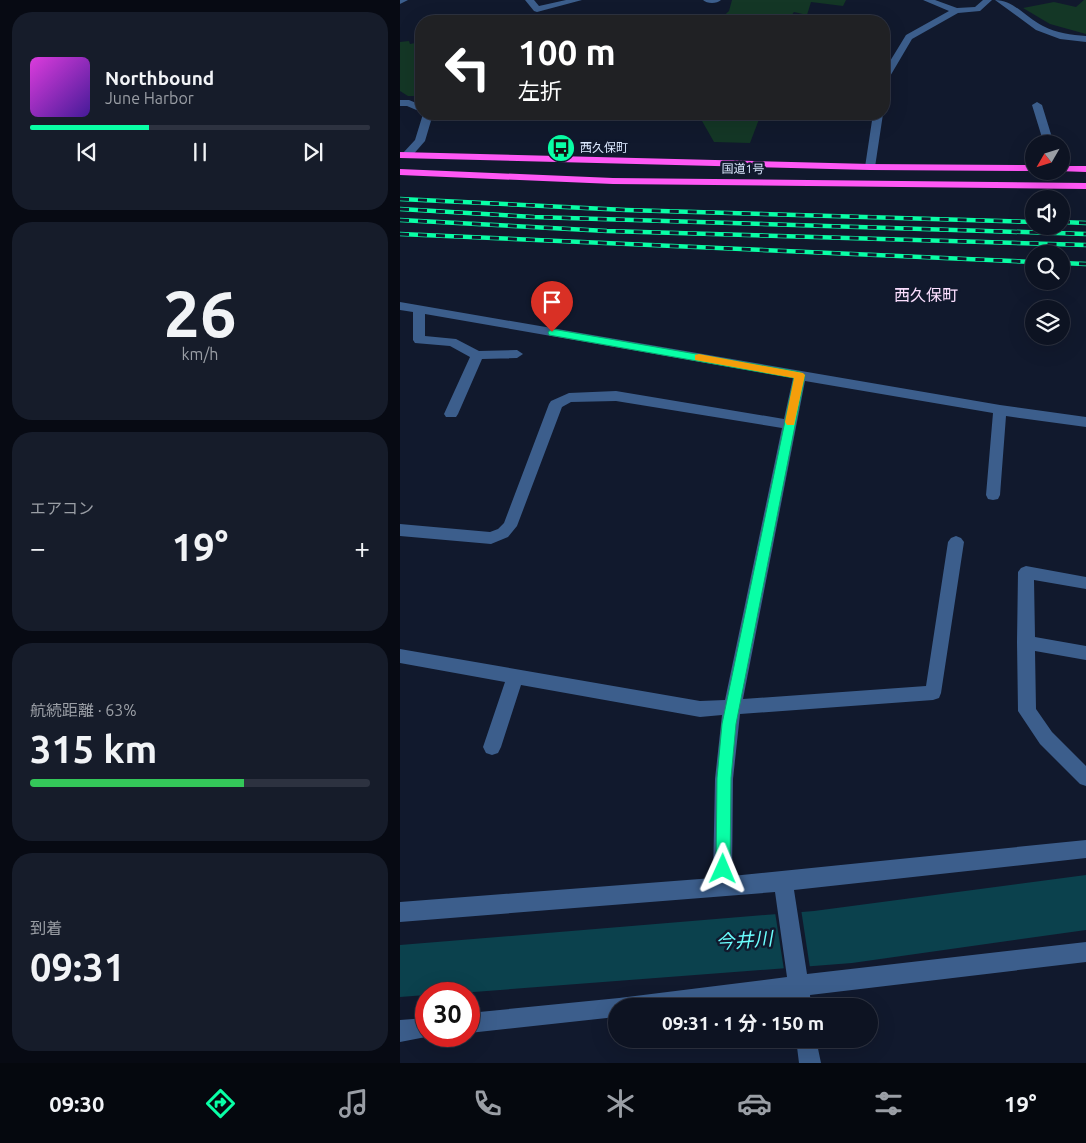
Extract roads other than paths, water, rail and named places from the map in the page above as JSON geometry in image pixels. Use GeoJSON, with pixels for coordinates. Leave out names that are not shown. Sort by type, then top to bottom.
{"type":"FeatureCollection","features":[{"type":"Feature","properties":{"kind":"highway","name":"国道1号"},"geometry":{"type":"LineString","coordinates":[[403,155],[870,167],[1025,168]]}},
{"type":"Feature","properties":{"kind":"highway"},"geometry":{"type":"LineString","coordinates":[[1070,169],[1086,169]]}},
{"type":"Feature","properties":{"kind":"highway","name":"国道1号"},"geometry":{"type":"LineString","coordinates":[[400,172],[613,181],[1086,186]]}},
{"type":"Feature","properties":{"kind":"street"},"geometry":{"type":"LineString","coordinates":[[400,1],[404,0]]}},
{"type":"Feature","properties":{"kind":"street"},"geometry":{"type":"LineString","coordinates":[[529,0],[536,9],[578,0]]}},
{"type":"Feature","properties":{"kind":"street"},"geometry":{"type":"LineString","coordinates":[[707,0],[717,0]]}},
{"type":"Feature","properties":{"kind":"street"},"geometry":{"type":"LineString","coordinates":[[927,0],[956,11]]}},
{"type":"Feature","properties":{"kind":"street"},"geometry":{"type":"LineString","coordinates":[[890,68],[909,37],[956,11],[977,9],[988,0]]}},
{"type":"Feature","properties":{"kind":"street"},"geometry":{"type":"LineString","coordinates":[[999,0],[1039,28],[1060,36],[1086,39]]}},
{"type":"Feature","properties":{"kind":"street"},"geometry":{"type":"LineString","coordinates":[[400,103],[409,103],[415,106]]}},
{"type":"Feature","properties":{"kind":"street"},"geometry":{"type":"LineString","coordinates":[[1037,105],[1046,135]]}},
{"type":"Feature","properties":{"kind":"street"},"geometry":{"type":"LineString","coordinates":[[403,155],[420,141],[426,120]]}},
{"type":"Feature","properties":{"kind":"street"},"geometry":{"type":"LineString","coordinates":[[870,167],[877,120]]}},
{"type":"Feature","properties":{"kind":"street"},"geometry":{"type":"LineString","coordinates":[[400,306],[1000,410],[1086,422]]}},
{"type":"Feature","properties":{"kind":"street"},"geometry":{"type":"LineString","coordinates":[[419,310],[419,340],[452,342],[477,355],[517,354]]}},
{"type":"Feature","properties":{"kind":"street"},"geometry":{"type":"LineString","coordinates":[[451,414],[477,355]]}},
{"type":"Feature","properties":{"kind":"street"},"geometry":{"type":"LineString","coordinates":[[722,887],[724,778],[729,724],[800,375]]}},
{"type":"Feature","properties":{"kind":"street"},"geometry":{"type":"LineString","coordinates":[[400,530],[491,538],[503,533],[510,526],[556,404],[569,398],[616,396],[790,425]]}},
{"type":"Feature","properties":{"kind":"street"},"geometry":{"type":"LineString","coordinates":[[993,495],[1000,410]]}},
{"type":"Feature","properties":{"kind":"street"},"geometry":{"type":"LineString","coordinates":[[400,656],[700,708],[933,693],[956,542]]}},
{"type":"Feature","properties":{"kind":"street"},"geometry":{"type":"LineString","coordinates":[[1086,583],[1026,572],[1025,642],[1027,711],[1046,738],[1086,778]]}},
{"type":"Feature","properties":{"kind":"street"},"geometry":{"type":"LineString","coordinates":[[1025,642],[1086,653]]}},
{"type":"Feature","properties":{"kind":"street"},"geometry":{"type":"LineString","coordinates":[[492,747],[515,676]]}},
{"type":"Feature","properties":{"kind":"street"},"geometry":{"type":"LineString","coordinates":[[400,912],[783,882],[1086,850]]}},
{"type":"Feature","properties":{"kind":"street"},"geometry":{"type":"LineString","coordinates":[[783,882],[800,997]]}},
{"type":"Feature","properties":{"kind":"street"},"geometry":{"type":"LineString","coordinates":[[780,998],[800,997],[1086,952]]}},
{"type":"Feature","properties":{"kind":"street"},"geometry":{"type":"LineString","coordinates":[[480,1022],[608,1008]]}},
{"type":"Feature","properties":{"kind":"street"},"geometry":{"type":"LineString","coordinates":[[400,1031],[415,1029]]}},
{"type":"Feature","properties":{"kind":"street"},"geometry":{"type":"LineString","coordinates":[[808,1048],[810,1063]]}},
{"type":"Feature","properties":{"kind":"water","name":"今井川"},"geometry":{"type":"Polygon","coordinates":[[[1086,875],[1086,930],[852,963],[480,991],[480,982],[415,982],[415,996],[400,997],[400,945],[814,911],[1086,875]]]}},
{"type":"Feature","properties":{"kind":"railway"},"geometry":{"type":"LineString","coordinates":[[400,199],[626,210],[1025,222]]}},
{"type":"Feature","properties":{"kind":"railway"},"geometry":{"type":"LineString","coordinates":[[400,209],[534,217],[1086,234]]}},
{"type":"Feature","properties":{"kind":"railway"},"geometry":{"type":"LineString","coordinates":[[400,220],[607,231],[1086,245]]}},
{"type":"Feature","properties":{"kind":"railway"},"geometry":{"type":"LineString","coordinates":[[1070,222],[1086,223]]}},
{"type":"Feature","properties":{"kind":"railway"},"geometry":{"type":"LineString","coordinates":[[400,234],[1025,262]]}},
{"type":"Feature","properties":{"kind":"railway"},"geometry":{"type":"LineString","coordinates":[[1070,263],[1086,264]]}},
{"type":"Feature","properties":{"kind":"place","name":"西久保町"},"geometry":{"type":"Point","coordinates":[561,148]}},
{"type":"Feature","properties":{"kind":"district","name":"西久保町"},"geometry":{"type":"Point","coordinates":[926,295]}}]}
